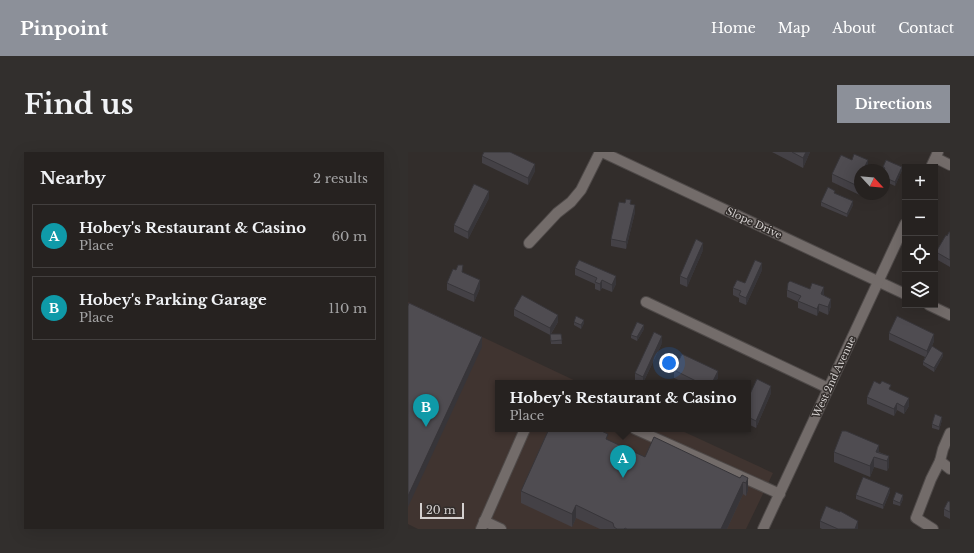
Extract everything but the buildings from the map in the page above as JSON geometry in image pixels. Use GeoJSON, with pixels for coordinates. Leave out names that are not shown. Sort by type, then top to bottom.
{"type":"FeatureCollection","features":[{"type":"Feature","properties":{"kind":"street"},"geometry":{"type":"LineString","coordinates":[[529,243],[556,213],[571,202],[581,190],[601,152]]}},
{"type":"Feature","properties":{"kind":"street","name":"Slope Drive"},"geometry":{"type":"LineString","coordinates":[[601,152],[902,293]]}},
{"type":"Feature","properties":{"kind":"street"},"geometry":{"type":"LineString","coordinates":[[935,159],[950,164]]}},
{"type":"Feature","properties":{"kind":"street","name":"West 2nd Avenue"},"geometry":{"type":"LineString","coordinates":[[763,529],[902,230]]}},
{"type":"Feature","properties":{"kind":"street"},"geometry":{"type":"LineString","coordinates":[[646,302],[828,388]]}},
{"type":"Feature","properties":{"kind":"street"},"geometry":{"type":"LineString","coordinates":[[935,308],[950,315]]}},
{"type":"Feature","properties":{"kind":"street"},"geometry":{"type":"LineString","coordinates":[[501,529],[483,525],[525,432]]}},
{"type":"Feature","properties":{"kind":"street"},"geometry":{"type":"LineString","coordinates":[[642,432],[780,494]]}},
{"type":"Feature","properties":{"kind":"street"},"geometry":{"type":"LineString","coordinates":[[933,529],[916,518],[940,461],[942,449],[950,433]]}},
{"type":"Feature","properties":{"kind":"street"},"geometry":{"type":"LineString","coordinates":[[940,461],[950,469]]}},
{"type":"Feature","properties":{"kind":"shaded area"},"geometry":{"type":"Polygon","coordinates":[[[408,302],[574,380],[495,380],[495,432],[684,432],[773,473],[746,529],[418,529],[408,524],[408,302]]]}},
{"type":"Feature","properties":{"kind":"place","name":"Hobey's Parking Garage"},"geometry":{"type":"Point","coordinates":[426,427]}},
{"type":"Feature","properties":{"kind":"place","name":"Hobey's Restaurant & Casino"},"geometry":{"type":"Point","coordinates":[623,478]}}]}
